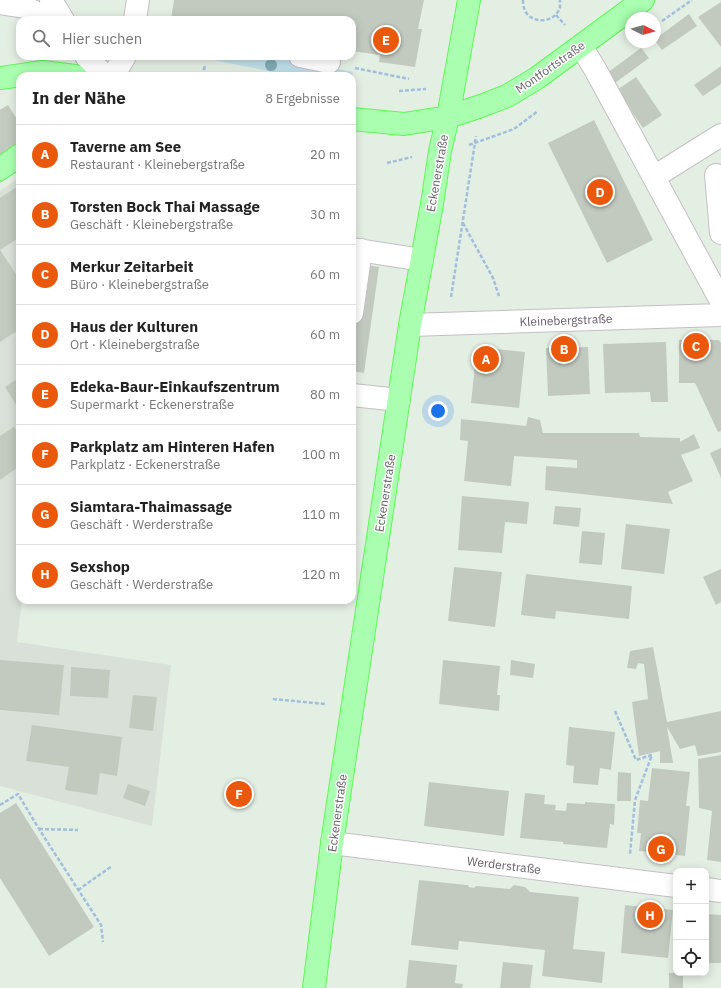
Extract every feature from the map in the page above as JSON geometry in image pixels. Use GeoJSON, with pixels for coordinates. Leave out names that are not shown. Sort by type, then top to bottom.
{"type":"FeatureCollection","features":[{"type":"Feature","properties":{"kind":"main road","name":"Eckenerstraße"},"geometry":{"type":"LineString","coordinates":[[314,988],[332,843],[410,324],[440,151],[448,117],[469,0]]}},
{"type":"Feature","properties":{"kind":"main road","name":"Montfortstraße"},"geometry":{"type":"LineString","coordinates":[[356,118],[404,124],[448,117],[507,96],[537,78],[643,0]]}},
{"type":"Feature","properties":{"kind":"main road"},"geometry":{"type":"LineString","coordinates":[[0,78],[16,76]]}},
{"type":"Feature","properties":{"kind":"main road"},"geometry":{"type":"LineString","coordinates":[[0,169],[16,158]]}},
{"type":"Feature","properties":{"kind":"street"},"geometry":{"type":"LineString","coordinates":[[51,0],[61,16]]}},
{"type":"Feature","properties":{"kind":"street"},"geometry":{"type":"LineString","coordinates":[[136,16],[138,0]]}},
{"type":"Feature","properties":{"kind":"street"},"geometry":{"type":"LineString","coordinates":[[0,3],[25,7],[42,16]]}},
{"type":"Feature","properties":{"kind":"street"},"geometry":{"type":"LineString","coordinates":[[581,46],[721,301]]}},
{"type":"Feature","properties":{"kind":"street"},"geometry":{"type":"LineString","coordinates":[[90,60],[102,72]]}},
{"type":"Feature","properties":{"kind":"street"},"geometry":{"type":"LineString","coordinates":[[115,72],[123,60]]}},
{"type":"Feature","properties":{"kind":"street"},"geometry":{"type":"LineString","coordinates":[[319,60],[329,62]]}},
{"type":"Feature","properties":{"kind":"street"},"geometry":{"type":"LineString","coordinates":[[654,177],[721,135]]}},
{"type":"Feature","properties":{"kind":"street"},"geometry":{"type":"LineString","coordinates":[[716,175],[721,233]]}},
{"type":"Feature","properties":{"kind":"street"},"geometry":{"type":"LineString","coordinates":[[356,263],[357,250],[422,260]]}},
{"type":"Feature","properties":{"kind":"street","name":"Kleinebergstraße"},"geometry":{"type":"LineString","coordinates":[[410,324],[721,315]]}},
{"type":"Feature","properties":{"kind":"street"},"geometry":{"type":"LineString","coordinates":[[356,395],[399,400]]}},
{"type":"Feature","properties":{"kind":"street","name":"Werderstraße"},"geometry":{"type":"LineString","coordinates":[[332,843],[673,886]]}},
{"type":"Feature","properties":{"kind":"street"},"geometry":{"type":"LineString","coordinates":[[709,890],[721,891]]}},
{"type":"Feature","properties":{"kind":"path"},"geometry":{"type":"LineString","coordinates":[[523,0],[524,8],[528,15],[535,20],[542,21],[549,19],[556,14],[560,6],[560,0]]}},
{"type":"Feature","properties":{"kind":"path"},"geometry":{"type":"LineString","coordinates":[[661,22],[692,0]]}},
{"type":"Feature","properties":{"kind":"path"},"geometry":{"type":"LineString","coordinates":[[204,72],[205,64]]}},
{"type":"Feature","properties":{"kind":"path"},"geometry":{"type":"LineString","coordinates":[[372,71],[409,79]]}},
{"type":"Feature","properties":{"kind":"path"},"geometry":{"type":"LineString","coordinates":[[447,324],[475,143]]}},
{"type":"Feature","properties":{"kind":"path"},"geometry":{"type":"LineString","coordinates":[[462,223],[493,278],[507,322]]}},
{"type":"Feature","properties":{"kind":"path"},"geometry":{"type":"LineString","coordinates":[[273,699],[330,705]]}},
{"type":"Feature","properties":{"kind":"path"},"geometry":{"type":"LineString","coordinates":[[615,710],[636,760],[652,755],[635,800],[627,880]]}},
{"type":"Feature","properties":{"kind":"path"},"geometry":{"type":"LineString","coordinates":[[0,805],[18,794],[101,925],[103,942]]}},
{"type":"Feature","properties":{"kind":"path"},"geometry":{"type":"LineString","coordinates":[[39,829],[78,830]]}},
{"type":"Feature","properties":{"kind":"path"},"geometry":{"type":"LineString","coordinates":[[78,890],[112,866]]}},
{"type":"Feature","properties":{"kind":"shaded area"},"geometry":{"type":"Polygon","coordinates":[[[214,60],[292,60],[353,72],[273,72],[214,60]]]}},
{"type":"Feature","properties":{"kind":"shaded area"},"geometry":{"type":"Polygon","coordinates":[[[16,180],[16,604],[22,604],[17,642],[171,665],[152,826],[0,786],[0,191],[16,180]]]}},
{"type":"Feature","properties":{"kind":"building"},"geometry":{"type":"Polygon","coordinates":[[[174,0],[424,0],[418,29],[422,29],[415,67],[379,62],[380,55],[356,52],[356,16],[171,16],[174,0]]]}},
{"type":"Feature","properties":{"kind":"building"},"geometry":{"type":"Polygon","coordinates":[[[721,2],[721,47],[698,17],[721,2]]]}},
{"type":"Feature","properties":{"kind":"building"},"geometry":{"type":"Polygon","coordinates":[[[689,14],[697,26],[662,50],[660,48],[661,35],[689,14]]]}},
{"type":"Feature","properties":{"kind":"building"},"geometry":{"type":"Polygon","coordinates":[[[641,48],[649,58],[611,86],[603,76],[641,48]]]}},
{"type":"Feature","properties":{"kind":"building"},"geometry":{"type":"Polygon","coordinates":[[[721,66],[721,84],[703,96],[694,85],[721,66]]]}},
{"type":"Feature","properties":{"kind":"building"},"geometry":{"type":"Polygon","coordinates":[[[636,77],[662,115],[643,128],[617,90],[636,77]]]}},
{"type":"Feature","properties":{"kind":"building"},"geometry":{"type":"Polygon","coordinates":[[[8,105],[16,118],[16,173],[0,183],[0,110],[8,105]]]}},
{"type":"Feature","properties":{"kind":"building"},"geometry":{"type":"Polygon","coordinates":[[[594,120],[653,240],[607,263],[548,143],[594,120]]]}},
{"type":"Feature","properties":{"kind":"building"},"geometry":{"type":"Polygon","coordinates":[[[16,188],[16,240],[0,250],[0,198],[16,188]]]}},
{"type":"Feature","properties":{"kind":"building"},"geometry":{"type":"Polygon","coordinates":[[[0,250],[16,274],[16,332],[0,342],[0,250]]]}},
{"type":"Feature","properties":{"kind":"building"},"geometry":{"type":"Polygon","coordinates":[[[356,264],[379,267],[364,373],[356,372],[356,264]]]}},
{"type":"Feature","properties":{"kind":"building"},"geometry":{"type":"Polygon","coordinates":[[[679,340],[719,340],[721,343],[721,431],[718,432],[695,383],[679,383],[679,340]]]}},
{"type":"Feature","properties":{"kind":"building"},"geometry":{"type":"Polygon","coordinates":[[[666,342],[668,402],[651,402],[650,392],[605,393],[603,344],[666,342]]]}},
{"type":"Feature","properties":{"kind":"building"},"geometry":{"type":"Polygon","coordinates":[[[477,347],[525,352],[519,408],[471,403],[477,347]]]}},
{"type":"Feature","properties":{"kind":"building"},"geometry":{"type":"Polygon","coordinates":[[[588,347],[590,394],[548,396],[546,348],[588,347]]]}},
{"type":"Feature","properties":{"kind":"building"},"geometry":{"type":"Polygon","coordinates":[[[16,380],[16,405],[5,387],[16,380]]]}},
{"type":"Feature","properties":{"kind":"building"},"geometry":{"type":"Polygon","coordinates":[[[528,417],[540,420],[543,433],[639,433],[640,437],[680,438],[680,442],[694,434],[700,448],[681,455],[693,481],[668,492],[673,504],[545,490],[546,466],[577,468],[577,460],[514,456],[511,486],[464,481],[468,441],[460,440],[461,419],[526,426],[528,417]]]}},
{"type":"Feature","properties":{"kind":"building"},"geometry":{"type":"Polygon","coordinates":[[[14,427],[16,430],[16,469],[0,480],[0,436],[14,427]]]}},
{"type":"Feature","properties":{"kind":"building"},"geometry":{"type":"Polygon","coordinates":[[[721,448],[721,478],[710,453],[721,448]]]}},
{"type":"Feature","properties":{"kind":"building"},"geometry":{"type":"Polygon","coordinates":[[[462,496],[529,502],[527,524],[505,522],[502,553],[458,550],[462,496]]]}},
{"type":"Feature","properties":{"kind":"building"},"geometry":{"type":"Polygon","coordinates":[[[555,506],[581,508],[579,527],[553,524],[555,506]]]}},
{"type":"Feature","properties":{"kind":"building"},"geometry":{"type":"Polygon","coordinates":[[[626,524],[670,529],[664,574],[621,569],[626,524]]]}},
{"type":"Feature","properties":{"kind":"building"},"geometry":{"type":"Polygon","coordinates":[[[582,531],[605,533],[602,565],[579,563],[582,531]]]}},
{"type":"Feature","properties":{"kind":"building"},"geometry":{"type":"Polygon","coordinates":[[[454,567],[502,572],[495,627],[448,621],[454,567]]]}},
{"type":"Feature","properties":{"kind":"building"},"geometry":{"type":"Polygon","coordinates":[[[721,569],[721,602],[716,605],[703,577],[721,569]]]}},
{"type":"Feature","properties":{"kind":"building"},"geometry":{"type":"Polygon","coordinates":[[[526,574],[632,586],[629,619],[556,611],[555,619],[521,615],[526,574]]]}},
{"type":"Feature","properties":{"kind":"building"},"geometry":{"type":"Polygon","coordinates":[[[653,647],[667,722],[721,711],[721,752],[698,756],[695,745],[680,749],[667,727],[673,763],[660,763],[660,751],[639,756],[632,702],[648,699],[644,664],[638,663],[636,669],[627,668],[630,651],[653,647]]]}},
{"type":"Feature","properties":{"kind":"building"},"geometry":{"type":"Polygon","coordinates":[[[0,660],[64,665],[59,715],[0,710],[0,660]]]}},
{"type":"Feature","properties":{"kind":"building"},"geometry":{"type":"Polygon","coordinates":[[[443,660],[500,666],[497,695],[500,695],[499,711],[439,704],[443,660]]]}},
{"type":"Feature","properties":{"kind":"building"},"geometry":{"type":"Polygon","coordinates":[[[511,660],[535,664],[533,678],[510,675],[511,660]]]}},
{"type":"Feature","properties":{"kind":"building"},"geometry":{"type":"Polygon","coordinates":[[[71,667],[110,670],[108,698],[70,696],[71,667]]]}},
{"type":"Feature","properties":{"kind":"building"},"geometry":{"type":"Polygon","coordinates":[[[133,695],[157,697],[153,731],[129,728],[133,695]]]}},
{"type":"Feature","properties":{"kind":"building"},"geometry":{"type":"Polygon","coordinates":[[[32,725],[122,737],[117,776],[100,773],[97,795],[65,790],[69,767],[26,761],[32,725]]]}},
{"type":"Feature","properties":{"kind":"building"},"geometry":{"type":"Polygon","coordinates":[[[569,727],[615,732],[611,770],[600,768],[598,785],[573,783],[574,766],[566,765],[569,727]]]}},
{"type":"Feature","properties":{"kind":"building"},"geometry":{"type":"Polygon","coordinates":[[[721,755],[721,862],[707,860],[712,811],[699,808],[698,759],[721,755]]]}},
{"type":"Feature","properties":{"kind":"building"},"geometry":{"type":"Polygon","coordinates":[[[652,768],[690,772],[686,806],[690,806],[685,856],[639,851],[641,833],[637,833],[640,800],[648,801],[652,768]]]}},
{"type":"Feature","properties":{"kind":"building"},"geometry":{"type":"Polygon","coordinates":[[[618,772],[631,773],[631,801],[617,801],[618,772]]]}},
{"type":"Feature","properties":{"kind":"building"},"geometry":{"type":"Polygon","coordinates":[[[429,782],[509,791],[504,836],[424,826],[429,782]]]}},
{"type":"Feature","properties":{"kind":"building"},"geometry":{"type":"Polygon","coordinates":[[[128,784],[150,791],[145,806],[123,798],[128,784]]]}},
{"type":"Feature","properties":{"kind":"building"},"geometry":{"type":"Polygon","coordinates":[[[525,793],[545,795],[544,804],[556,805],[555,810],[566,811],[567,803],[585,804],[585,802],[615,804],[614,825],[610,824],[607,848],[520,838],[525,793]]]}},
{"type":"Feature","properties":{"kind":"building"},"geometry":{"type":"Polygon","coordinates":[[[16,803],[94,927],[49,956],[0,878],[0,813],[16,803]]]}},
{"type":"Feature","properties":{"kind":"building"},"geometry":{"type":"Polygon","coordinates":[[[419,880],[468,885],[469,887],[474,888],[476,886],[510,889],[514,885],[525,887],[530,892],[579,897],[573,949],[605,952],[602,983],[542,976],[545,950],[459,941],[458,950],[411,945],[419,880]]]}},
{"type":"Feature","properties":{"kind":"building"},"geometry":{"type":"Polygon","coordinates":[[[625,905],[673,910],[668,958],[621,953],[625,905]]]}},
{"type":"Feature","properties":{"kind":"building"},"geometry":{"type":"Polygon","coordinates":[[[709,914],[721,915],[721,963],[709,963],[709,914]]]}},
{"type":"Feature","properties":{"kind":"building"},"geometry":{"type":"Polygon","coordinates":[[[409,960],[457,965],[455,983],[463,984],[462,988],[406,988],[409,960]]]}},
{"type":"Feature","properties":{"kind":"building"},"geometry":{"type":"Polygon","coordinates":[[[503,962],[533,965],[530,988],[500,988],[503,962]]]}},
{"type":"Feature","properties":{"kind":"building"},"geometry":{"type":"Polygon","coordinates":[[[669,973],[673,973],[673,976],[683,976],[683,988],[669,988],[669,973]]]}},
{"type":"Feature","properties":{"kind":"place","name":"Edeka-Baur-Einkaufszentrum"},"geometry":{"type":"Point","coordinates":[386,40]}},
{"type":"Feature","properties":{"kind":"place","name":"Haus der Kulturen"},"geometry":{"type":"Point","coordinates":[600,192]}},
{"type":"Feature","properties":{"kind":"place","name":"Merkur Zeitarbeit"},"geometry":{"type":"Point","coordinates":[696,346]}},
{"type":"Feature","properties":{"kind":"place","name":"Torsten Bock Thai Massage"},"geometry":{"type":"Point","coordinates":[564,349]}},
{"type":"Feature","properties":{"kind":"place","name":"Taverne am See"},"geometry":{"type":"Point","coordinates":[486,359]}},
{"type":"Feature","properties":{"kind":"place","name":"Parkplatz am Hinteren Hafen"},"geometry":{"type":"Point","coordinates":[239,794]}},
{"type":"Feature","properties":{"kind":"place","name":"Siamtara-Thaimassage"},"geometry":{"type":"Point","coordinates":[661,849]}},
{"type":"Feature","properties":{"kind":"place","name":"Sexshop"},"geometry":{"type":"Point","coordinates":[650,915]}}]}
